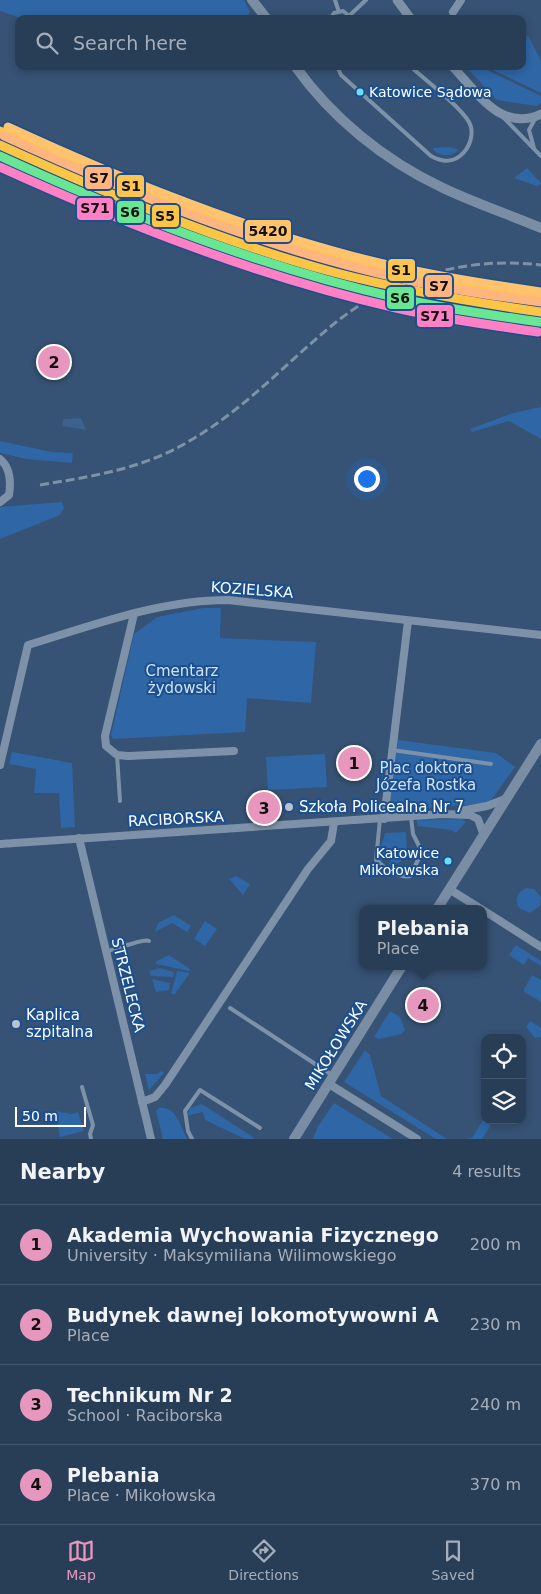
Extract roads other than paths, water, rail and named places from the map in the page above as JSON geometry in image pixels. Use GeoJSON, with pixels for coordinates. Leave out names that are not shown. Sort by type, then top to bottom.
{"type":"FeatureCollection","features":[{"type":"Feature","properties":{"kind":"main road"},"geometry":{"type":"LineString","coordinates":[[252,0],[263,15]]}},
{"type":"Feature","properties":{"kind":"main road"},"geometry":{"type":"LineString","coordinates":[[262,0],[264,15]]}},
{"type":"Feature","properties":{"kind":"main road"},"geometry":{"type":"LineString","coordinates":[[298,70],[334,112],[358,134],[393,160],[444,188],[541,228]]}},
{"type":"Feature","properties":{"kind":"main road"},"geometry":{"type":"LineString","coordinates":[[439,905],[483,833],[541,744]]}},
{"type":"Feature","properties":{"kind":"main road","name":"MIKOŁOWSKA"},"geometry":{"type":"LineString","coordinates":[[294,1139],[400,970]]}},
{"type":"Feature","properties":{"kind":"street"},"geometry":{"type":"LineString","coordinates":[[397,0],[408,15]]}},
{"type":"Feature","properties":{"kind":"street"},"geometry":{"type":"LineString","coordinates":[[452,12],[460,0]]}},
{"type":"Feature","properties":{"kind":"street"},"geometry":{"type":"LineString","coordinates":[[456,70],[498,113],[509,119],[520,120],[539,115]]}},
{"type":"Feature","properties":{"kind":"street"},"geometry":{"type":"LineString","coordinates":[[0,459],[7,467],[11,477],[9,495],[0,502]]}},
{"type":"Feature","properties":{"kind":"street","name":"KOZIELSKA"},"geometry":{"type":"LineString","coordinates":[[0,765],[28,645],[134,614],[197,600],[228,600],[541,635]]}},
{"type":"Feature","properties":{"kind":"street"},"geometry":{"type":"LineString","coordinates":[[134,614],[104,736],[106,746],[117,756],[234,751]]}},
{"type":"Feature","properties":{"kind":"street"},"geometry":{"type":"LineString","coordinates":[[382,819],[408,621]]}},
{"type":"Feature","properties":{"kind":"street","name":"RACIBORSKA"},"geometry":{"type":"LineString","coordinates":[[0,844],[410,817],[443,814],[487,806],[505,799]]}},
{"type":"Feature","properties":{"kind":"street","name":"RACIBORSKA"},"geometry":{"type":"LineString","coordinates":[[443,814],[470,815],[478,819],[483,833]]}},
{"type":"Feature","properties":{"kind":"street"},"geometry":{"type":"LineString","coordinates":[[142,1102],[155,1097],[165,1085],[308,868],[331,841],[334,823]]}},
{"type":"Feature","properties":{"kind":"street","name":"STRZELECKA"},"geometry":{"type":"LineString","coordinates":[[79,838],[151,1139]]}},
{"type":"Feature","properties":{"kind":"street"},"geometry":{"type":"LineString","coordinates":[[449,889],[475,905]]}},
{"type":"Feature","properties":{"kind":"street"},"geometry":{"type":"LineString","coordinates":[[487,912],[541,947]]}},
{"type":"Feature","properties":{"kind":"street"},"geometry":{"type":"LineString","coordinates":[[332,1080],[417,1139]]}},
{"type":"Feature","properties":{"kind":"lane"},"geometry":{"type":"LineString","coordinates":[[335,0],[338,12]]}},
{"type":"Feature","properties":{"kind":"lane"},"geometry":{"type":"LineString","coordinates":[[354,15],[366,0]]}},
{"type":"Feature","properties":{"kind":"lane"},"geometry":{"type":"LineString","coordinates":[[338,12],[346,15]]}},
{"type":"Feature","properties":{"kind":"lane"},"geometry":{"type":"LineString","coordinates":[[335,15],[338,12]]}},
{"type":"Feature","properties":{"kind":"lane"},"geometry":{"type":"LineString","coordinates":[[339,70],[341,75],[431,156],[443,160],[456,158],[464,152],[470,142],[470,123],[414,70]]}},
{"type":"Feature","properties":{"kind":"lane"},"geometry":{"type":"LineString","coordinates":[[498,113],[541,156]]}},
{"type":"Feature","properties":{"kind":"lane"},"geometry":{"type":"LineString","coordinates":[[534,150],[529,130],[532,122],[539,115]]}},
{"type":"Feature","properties":{"kind":"lane"},"geometry":{"type":"LineString","coordinates":[[392,750],[491,764]]}},
{"type":"Feature","properties":{"kind":"lane"},"geometry":{"type":"LineString","coordinates":[[117,756],[120,801]]}},
{"type":"Feature","properties":{"kind":"lane"},"geometry":{"type":"LineString","coordinates":[[382,819],[376,860],[406,877],[410,876],[422,854],[422,849],[413,834],[410,817]]}},
{"type":"Feature","properties":{"kind":"lane"},"geometry":{"type":"LineString","coordinates":[[105,952],[142,940],[149,941]]}},
{"type":"Feature","properties":{"kind":"lane"},"geometry":{"type":"LineString","coordinates":[[230,1008],[332,1080]]}},
{"type":"Feature","properties":{"kind":"lane"},"geometry":{"type":"LineString","coordinates":[[82,1086],[94,1125],[90,1134],[91,1139]]}},
{"type":"Feature","properties":{"kind":"lane"},"geometry":{"type":"LineString","coordinates":[[192,1139],[188,1131],[185,1111],[200,1090],[260,1128]]}},
{"type":"Feature","properties":{"kind":"railway"},"geometry":{"type":"LineString","coordinates":[[40,485],[118,470],[137,465],[173,450],[211,428],[230,414],[317,338],[357,307],[381,293],[406,282],[432,273],[459,267],[514,263],[541,265]]}},
{"type":"Feature","properties":{"kind":"place","name":"Katowice Sądowa"},"geometry":{"type":"Point","coordinates":[360,92]}},
{"type":"Feature","properties":{"kind":"place","name":"Budynek dawnej lokomotywowni A"},"geometry":{"type":"Point","coordinates":[54,362]}},
{"type":"Feature","properties":{"kind":"place","name":"Akademia Wychowania Fizycznego"},"geometry":{"type":"Point","coordinates":[354,763]}},
{"type":"Feature","properties":{"kind":"place","name":"Szkoła Policealna Nr 7"},"geometry":{"type":"Point","coordinates":[289,807]}},
{"type":"Feature","properties":{"kind":"place","name":"Technikum Nr 2"},"geometry":{"type":"Point","coordinates":[264,808]}},
{"type":"Feature","properties":{"kind":"place","name":"Katowice Mikołowska"},"geometry":{"type":"Point","coordinates":[448,861]}},
{"type":"Feature","properties":{"kind":"place","name":"Plebania"},"geometry":{"type":"Point","coordinates":[423,1005]}},
{"type":"Feature","properties":{"kind":"place","name":"Kaplica szpitalna"},"geometry":{"type":"Point","coordinates":[16,1024]}},
{"type":"Feature","properties":{"kind":"park label","name":"Cmentarz żydowski"},"geometry":{"type":"Point","coordinates":[182,680]}},
{"type":"Feature","properties":{"kind":"park label","name":"Plac doktora Józefa Rostka"},"geometry":{"type":"Point","coordinates":[426,776]}}]}
